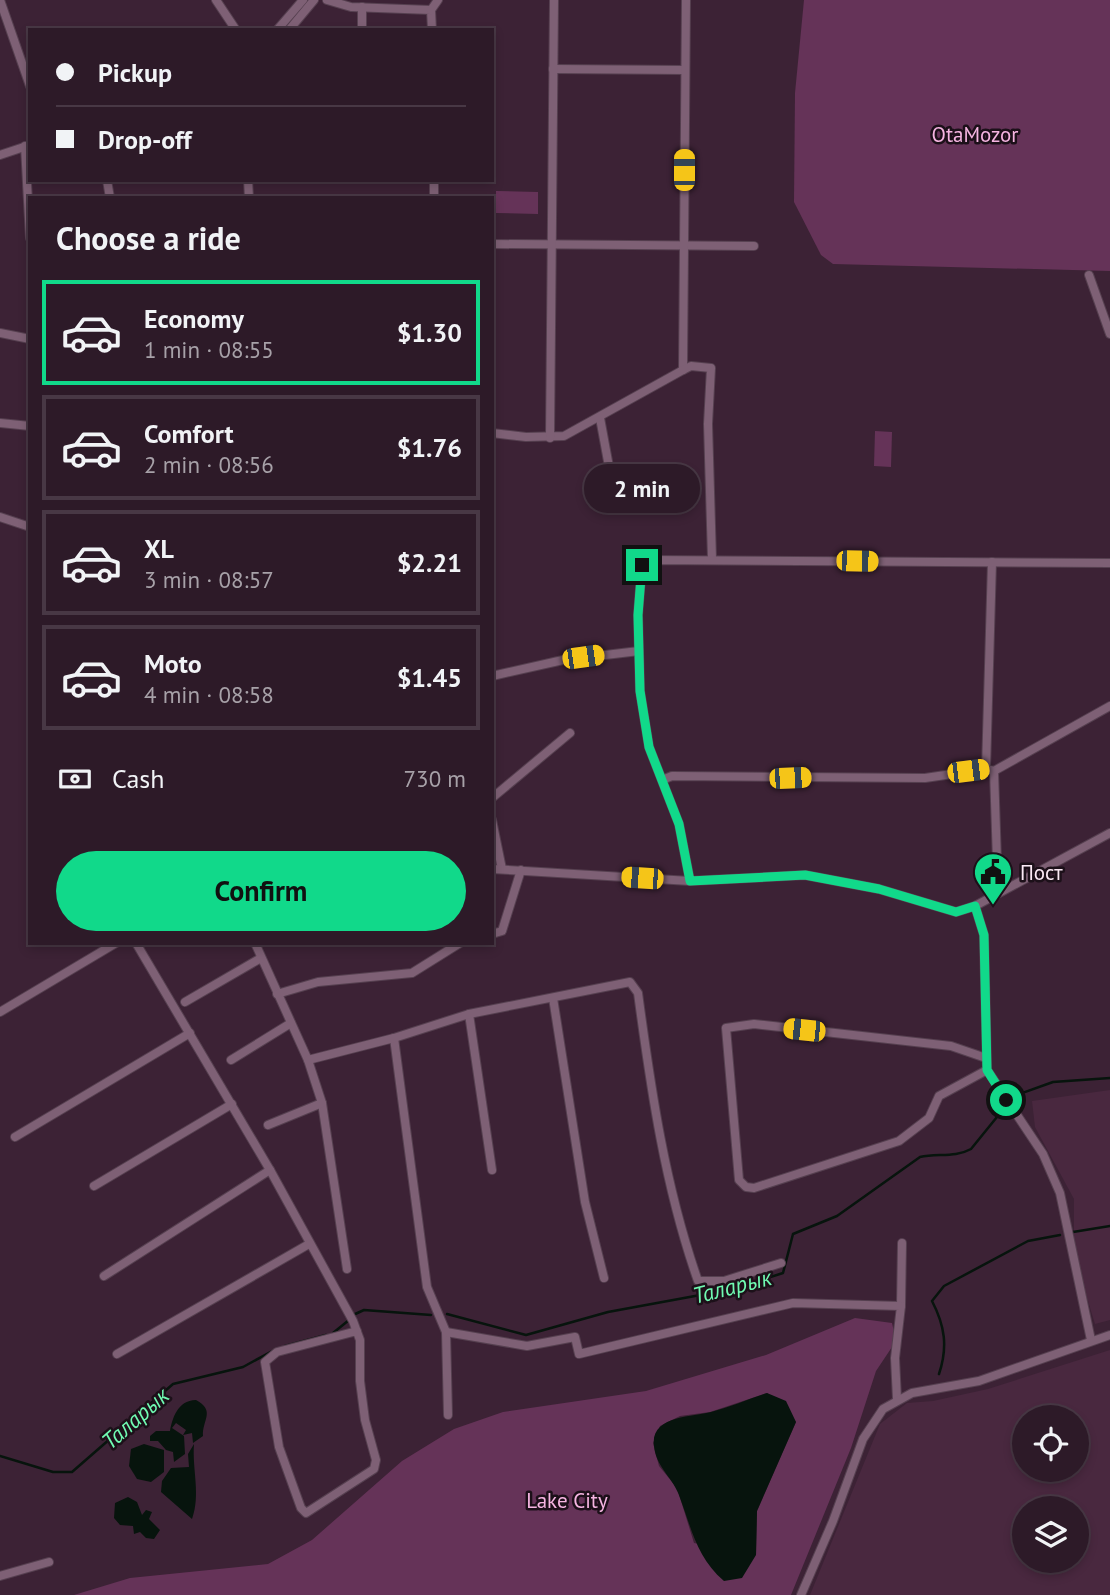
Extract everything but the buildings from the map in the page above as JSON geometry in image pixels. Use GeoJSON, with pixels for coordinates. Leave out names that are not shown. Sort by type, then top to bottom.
{"type":"FeatureCollection","features":[{"type":"Feature","properties":{"kind":"street"},"geometry":{"type":"LineString","coordinates":[[0,0],[28,80]]}},
{"type":"Feature","properties":{"kind":"street"},"geometry":{"type":"LineString","coordinates":[[216,0],[235,28]]}},
{"type":"Feature","properties":{"kind":"street"},"geometry":{"type":"LineString","coordinates":[[279,28],[303,0]]}},
{"type":"Feature","properties":{"kind":"street"},"geometry":{"type":"LineString","coordinates":[[291,28],[314,0]]}},
{"type":"Feature","properties":{"kind":"street"},"geometry":{"type":"LineString","coordinates":[[327,0],[362,7],[431,10]]}},
{"type":"Feature","properties":{"kind":"street"},"geometry":{"type":"LineString","coordinates":[[432,28],[431,10],[438,0]]}},
{"type":"Feature","properties":{"kind":"street"},"geometry":{"type":"LineString","coordinates":[[550,438],[554,0]]}},
{"type":"Feature","properties":{"kind":"street"},"geometry":{"type":"LineString","coordinates":[[683,370],[687,0]]}},
{"type":"Feature","properties":{"kind":"street"},"geometry":{"type":"LineString","coordinates":[[362,7],[362,28]]}},
{"type":"Feature","properties":{"kind":"street"},"geometry":{"type":"LineString","coordinates":[[553,69],[685,70]]}},
{"type":"Feature","properties":{"kind":"street"},"geometry":{"type":"LineString","coordinates":[[0,155],[27,146],[28,177]]}},
{"type":"Feature","properties":{"kind":"street"},"geometry":{"type":"LineString","coordinates":[[494,244],[754,246]]}},
{"type":"Feature","properties":{"kind":"street"},"geometry":{"type":"LineString","coordinates":[[1089,275],[1110,334]]}},
{"type":"Feature","properties":{"kind":"street"},"geometry":{"type":"LineString","coordinates":[[0,333],[28,340]]}},
{"type":"Feature","properties":{"kind":"street"},"geometry":{"type":"LineString","coordinates":[[494,433],[550,438],[570,433],[683,370],[698,366],[711,368],[708,424],[712,559]]}},
{"type":"Feature","properties":{"kind":"street"},"geometry":{"type":"LineString","coordinates":[[600,418],[617,510]]}},
{"type":"Feature","properties":{"kind":"street"},"geometry":{"type":"LineString","coordinates":[[0,423],[28,426]]}},
{"type":"Feature","properties":{"kind":"street"},"geometry":{"type":"LineString","coordinates":[[0,517],[28,526]]}},
{"type":"Feature","properties":{"kind":"street"},"geometry":{"type":"LineString","coordinates":[[690,881],[679,824],[649,747],[640,691],[642,565],[648,559],[1110,563]]}},
{"type":"Feature","properties":{"kind":"street"},"geometry":{"type":"LineString","coordinates":[[992,562],[990,770],[998,891]]}},
{"type":"Feature","properties":{"kind":"street"},"geometry":{"type":"LineString","coordinates":[[494,676],[563,660],[639,651]]}},
{"type":"Feature","properties":{"kind":"street"},"geometry":{"type":"LineString","coordinates":[[662,780],[672,776],[925,778],[990,770],[1110,706]]}},
{"type":"Feature","properties":{"kind":"street"},"geometry":{"type":"LineString","coordinates":[[494,796],[570,733]]}},
{"type":"Feature","properties":{"kind":"street"},"geometry":{"type":"LineString","coordinates":[[494,830],[502,869]]}},
{"type":"Feature","properties":{"kind":"street"},"geometry":{"type":"LineString","coordinates":[[494,869],[690,881],[805,875],[879,889],[949,910],[967,910],[1110,833]]}},
{"type":"Feature","properties":{"kind":"street"},"geometry":{"type":"LineString","coordinates":[[494,933],[502,931],[521,870]]}},
{"type":"Feature","properties":{"kind":"street"},"geometry":{"type":"LineString","coordinates":[[975,906],[984,935],[987,1070],[1043,1154],[1060,1193],[1077,1288],[1091,1340]]}},
{"type":"Feature","properties":{"kind":"street"},"geometry":{"type":"LineString","coordinates":[[0,1012],[113,945]]}},
{"type":"Feature","properties":{"kind":"street"},"geometry":{"type":"LineString","coordinates":[[137,945],[270,1170],[357,1331],[360,1381],[365,1420],[376,1460],[374,1469],[306,1513],[279,1447],[265,1362],[277,1352],[357,1331]]}},
{"type":"Feature","properties":{"kind":"street"},"geometry":{"type":"LineString","coordinates":[[256,945],[308,1060],[322,1103],[347,1269]]}},
{"type":"Feature","properties":{"kind":"street"},"geometry":{"type":"LineString","coordinates":[[277,994],[318,982],[412,973],[457,945]]}},
{"type":"Feature","properties":{"kind":"street"},"geometry":{"type":"LineString","coordinates":[[185,1002],[261,958]]}},
{"type":"Feature","properties":{"kind":"street"},"geometry":{"type":"LineString","coordinates":[[308,1060],[394,1038],[469,1014],[630,982],[638,993],[654,1115],[686,1246],[698,1281],[724,1282],[781,1263]]}},
{"type":"Feature","properties":{"kind":"street"},"geometry":{"type":"LineString","coordinates":[[552,998],[585,1202],[604,1278]]}},
{"type":"Feature","properties":{"kind":"street"},"geometry":{"type":"LineString","coordinates":[[469,1014],[492,1170]]}},
{"type":"Feature","properties":{"kind":"street"},"geometry":{"type":"LineString","coordinates":[[231,1060],[291,1023]]}},
{"type":"Feature","properties":{"kind":"street"},"geometry":{"type":"LineString","coordinates":[[986,1058],[951,1046],[754,1024],[726,1028],[739,1180],[746,1187],[754,1188],[899,1142],[929,1118],[939,1096],[987,1070]]}},
{"type":"Feature","properties":{"kind":"street"},"geometry":{"type":"LineString","coordinates":[[15,1137],[190,1033]]}},
{"type":"Feature","properties":{"kind":"street"},"geometry":{"type":"LineString","coordinates":[[394,1038],[427,1287],[446,1332],[448,1415]]}},
{"type":"Feature","properties":{"kind":"street"},"geometry":{"type":"LineString","coordinates":[[268,1125],[322,1103]]}},
{"type":"Feature","properties":{"kind":"street"},"geometry":{"type":"LineString","coordinates":[[94,1186],[232,1104]]}},
{"type":"Feature","properties":{"kind":"street"},"geometry":{"type":"LineString","coordinates":[[104,1276],[270,1170]]}},
{"type":"Feature","properties":{"kind":"street"},"geometry":{"type":"LineString","coordinates":[[897,1399],[895,1358],[901,1306],[902,1243]]}},
{"type":"Feature","properties":{"kind":"street"},"geometry":{"type":"LineString","coordinates":[[117,1354],[309,1244]]}},
{"type":"Feature","properties":{"kind":"street"},"geometry":{"type":"LineString","coordinates":[[446,1332],[479,1335],[527,1346],[575,1337],[579,1354],[793,1303],[901,1306]]}},
{"type":"Feature","properties":{"kind":"street"},"geometry":{"type":"LineString","coordinates":[[801,1595],[833,1521],[863,1439],[878,1415],[897,1399],[912,1393],[979,1381],[1110,1335]]}},
{"type":"Feature","properties":{"kind":"street"},"geometry":{"type":"LineString","coordinates":[[0,1576],[49,1562]]}},
{"type":"Feature","properties":{"kind":"shaded area"},"geometry":{"type":"Polygon","coordinates":[[[1110,1090],[1110,1320],[1095,1324],[1074,1255],[1074,1199],[1035,1127],[1032,1101],[1110,1090]]]}},
{"type":"Feature","properties":{"kind":"shaded area"},"geometry":{"type":"Polygon","coordinates":[[[1110,1350],[1110,1595],[810,1595],[880,1424],[907,1403],[933,1401],[988,1389],[1110,1350]]]}},
{"type":"Feature","properties":{"kind":"shaded area"},"geometry":{"type":"Polygon","coordinates":[[[767,1393],[786,1401],[796,1422],[757,1511],[756,1555],[742,1578],[724,1581],[707,1563],[696,1543],[677,1491],[655,1454],[655,1436],[659,1428],[674,1419],[718,1410],[767,1393]]]}},
{"type":"Feature","properties":{"kind":"shaded area"},"geometry":{"type":"Polygon","coordinates":[[[196,1400],[207,1412],[203,1436],[193,1443],[192,1433],[183,1435],[186,1430],[176,1423],[172,1428],[184,1436],[185,1454],[174,1462],[173,1452],[166,1450],[158,1441],[150,1441],[150,1436],[156,1431],[170,1431],[180,1407],[196,1400]]]}},
{"type":"Feature","properties":{"kind":"shaded area"},"geometry":{"type":"Polygon","coordinates":[[[144,1444],[164,1450],[164,1472],[151,1482],[137,1479],[129,1466],[131,1449],[144,1444]]]}},
{"type":"Feature","properties":{"kind":"shaded area"},"geometry":{"type":"Polygon","coordinates":[[[194,1444],[196,1501],[192,1519],[161,1492],[162,1481],[171,1468],[189,1467],[188,1454],[194,1444]]]}},
{"type":"Feature","properties":{"kind":"shaded area"},"geometry":{"type":"Polygon","coordinates":[[[128,1497],[137,1502],[142,1515],[146,1510],[152,1512],[149,1519],[160,1530],[154,1539],[146,1538],[140,1532],[134,1534],[133,1526],[120,1525],[114,1518],[115,1503],[128,1497]]]}},
{"type":"Feature","properties":{"kind":"green space","name":"OtaMozor"},"geometry":{"type":"Polygon","coordinates":[[[804,0],[1110,0],[1110,271],[833,264],[821,255],[794,202],[795,93],[804,0]]]}},
{"type":"Feature","properties":{"kind":"green space"},"geometry":{"type":"Polygon","coordinates":[[[496,191],[538,192],[538,214],[496,213],[496,191]]]}},
{"type":"Feature","properties":{"kind":"green space"},"geometry":{"type":"Polygon","coordinates":[[[875,431],[892,432],[891,467],[874,466],[875,431]]]}},
{"type":"Feature","properties":{"kind":"green space","name":"Lake City"},"geometry":{"type":"Polygon","coordinates":[[[855,1318],[892,1323],[896,1341],[876,1371],[851,1448],[791,1595],[74,1595],[130,1578],[268,1564],[312,1540],[402,1461],[454,1429],[503,1412],[646,1391],[766,1355],[855,1318]],[[767,1393],[710,1412],[680,1416],[660,1426],[653,1443],[659,1466],[677,1488],[694,1543],[756,1555],[757,1511],[796,1422],[767,1393]]]}},
{"type":"Feature","properties":{"kind":"waterway","name":"Таларык"},"geometry":{"type":"LineString","coordinates":[[447,1314],[526,1335],[608,1312],[733,1289],[783,1273],[793,1234],[837,1216],[920,1157],[971,1149],[1014,1096],[1053,1082],[1110,1078]]}},
{"type":"Feature","properties":{"kind":"waterway"},"geometry":{"type":"LineString","coordinates":[[1073,1232],[1110,1226]]}},
{"type":"Feature","properties":{"kind":"waterway"},"geometry":{"type":"LineString","coordinates":[[939,1374],[944,1355],[944,1337],[932,1301],[944,1286],[1028,1241],[1060,1235]]}},
{"type":"Feature","properties":{"kind":"waterway","name":"Таларык"},"geometry":{"type":"LineString","coordinates":[[353,1315],[364,1310],[431,1315]]}},
{"type":"Feature","properties":{"kind":"waterway","name":"Таларык"},"geometry":{"type":"LineString","coordinates":[[333,1333],[349,1320]]}},
{"type":"Feature","properties":{"kind":"waterway","name":"Таларык"},"geometry":{"type":"LineString","coordinates":[[285,1346],[326,1335]]}},
{"type":"Feature","properties":{"kind":"waterway","name":"Таларык"},"geometry":{"type":"LineString","coordinates":[[0,1456],[53,1472],[72,1472],[173,1384],[243,1367],[276,1349]]}},
{"type":"Feature","properties":{"kind":"place","name":"Пост"},"geometry":{"type":"Point","coordinates":[993,906]}},
{"type":"Feature","properties":{"kind":"route"},"geometry":{"type":"LineString","coordinates":[[642,565],[638,615],[640,691],[649,747],[679,824],[690,881],[805,875],[904,895],[956,912],[975,906],[984,935],[987,1070],[1006,1100]]}}]}
